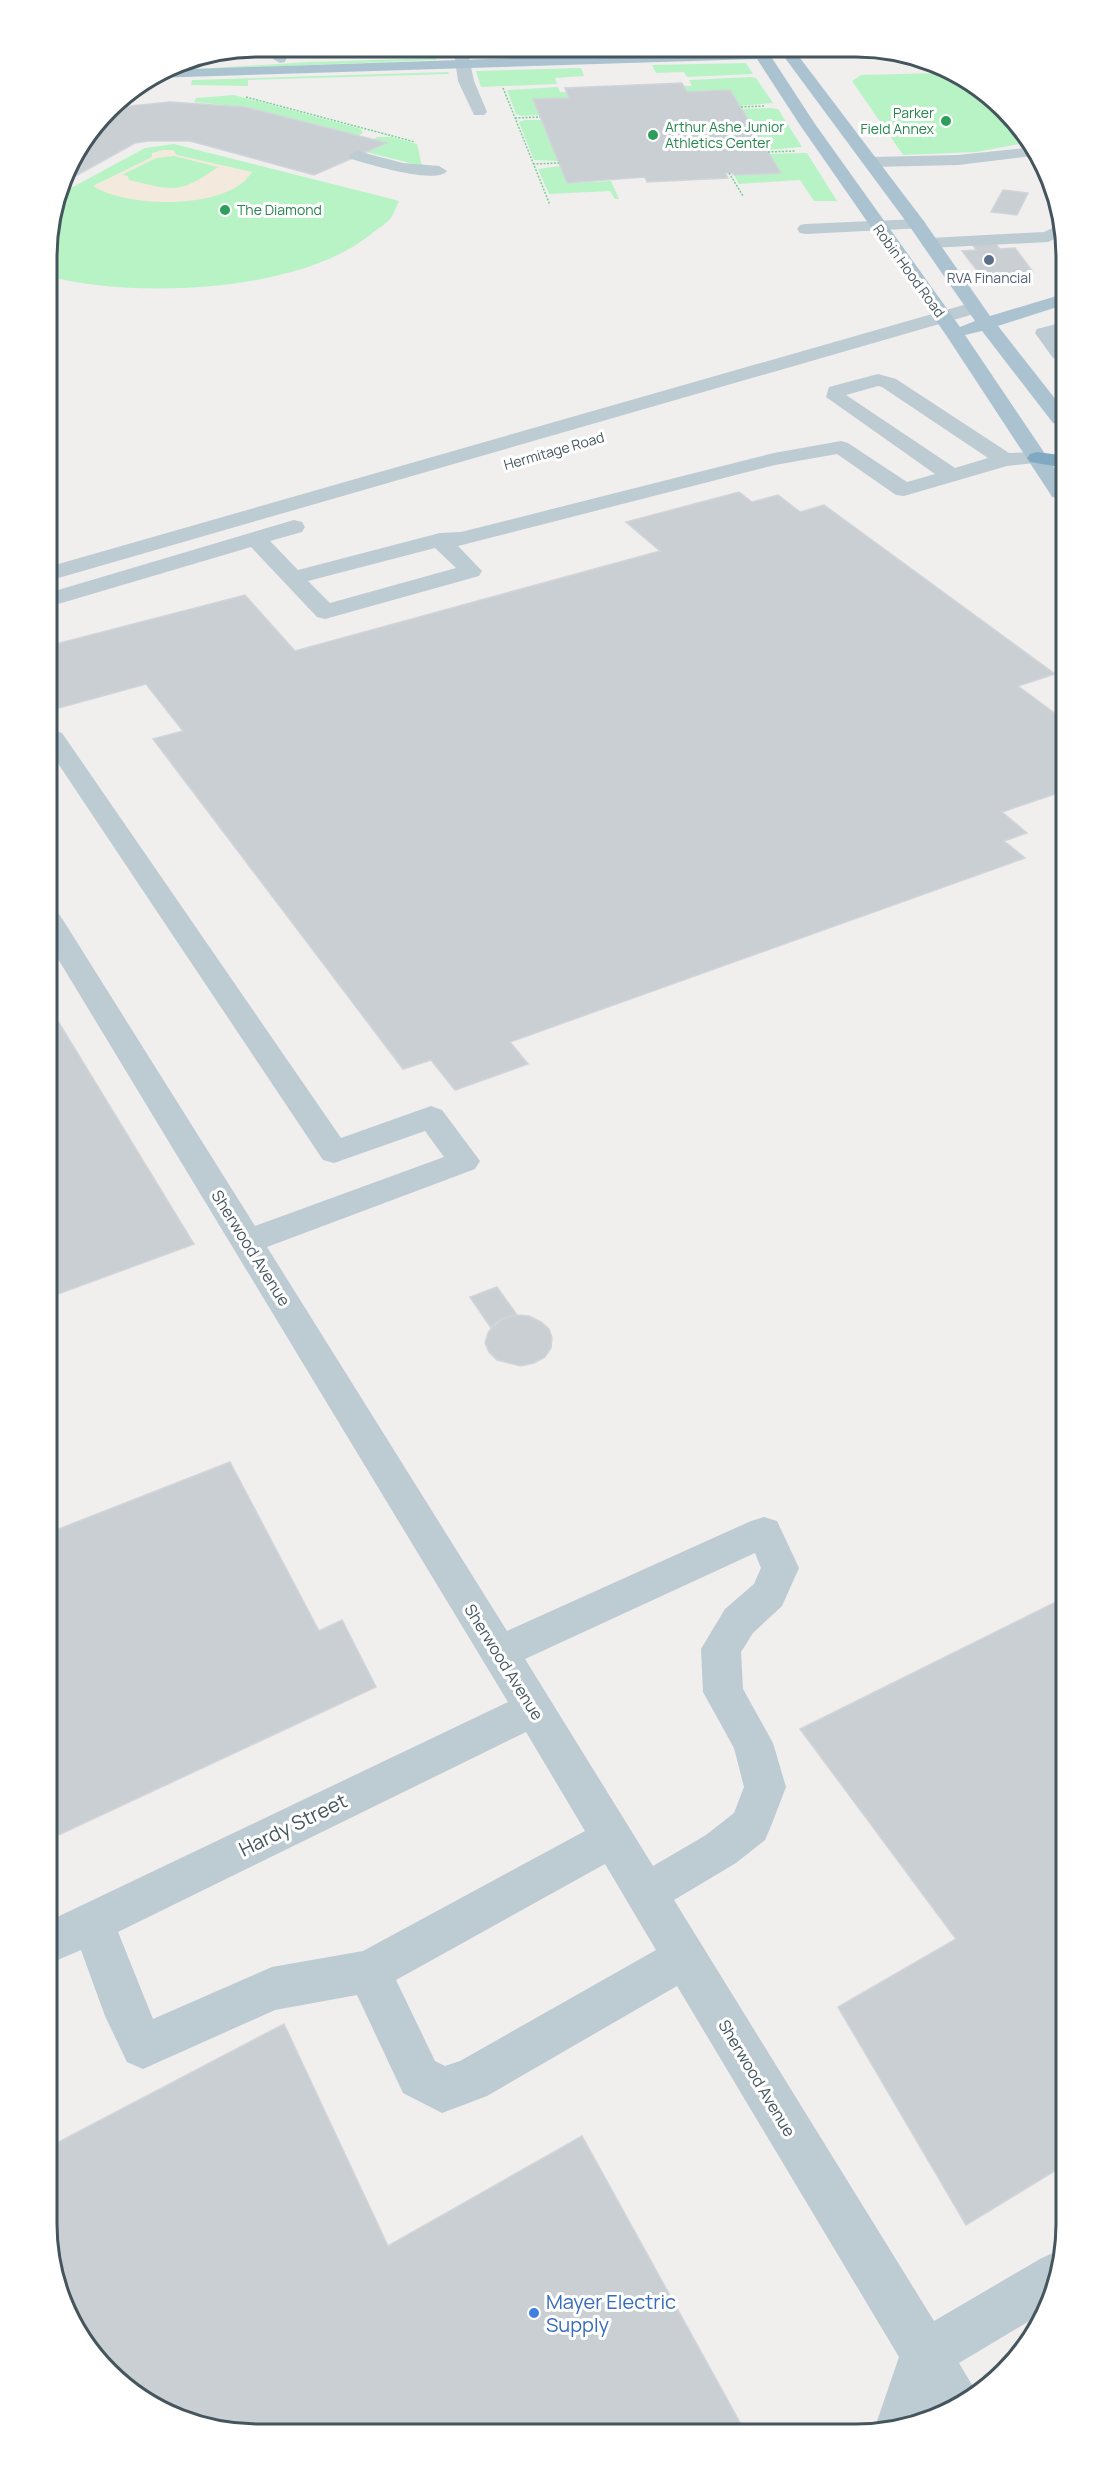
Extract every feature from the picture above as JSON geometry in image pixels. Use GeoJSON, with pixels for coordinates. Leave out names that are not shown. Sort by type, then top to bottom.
{"type":"FeatureCollection","features":[{"type":"Feature","properties":{"kind":"highway"},"geometry":{"type":"LineString","coordinates":[[1037,458],[1056,460]]}},
{"type":"Feature","properties":{"kind":"main road"},"geometry":{"type":"LineString","coordinates":[[219,61],[355,57]]}},
{"type":"Feature","properties":{"kind":"main road"},"geometry":{"type":"LineString","coordinates":[[177,74],[423,57]]}},
{"type":"Feature","properties":{"kind":"main road","name":"Robin Hood Road"},"geometry":{"type":"LineString","coordinates":[[764,57],[808,125],[949,326],[1056,486]]}},
{"type":"Feature","properties":{"kind":"main road","name":"Robin Hood Road"},"geometry":{"type":"LineString","coordinates":[[793,57],[917,224],[980,316],[1056,411]]}},
{"type":"Feature","properties":{"kind":"main road"},"geometry":{"type":"LineString","coordinates":[[808,125],[826,135],[841,154],[850,160],[872,162]]}},
{"type":"Feature","properties":{"kind":"main road","name":"Hermitage Road"},"geometry":{"type":"LineString","coordinates":[[980,316],[1000,301],[1056,284]]}},
{"type":"Feature","properties":{"kind":"main road","name":"Hermitage Road"},"geometry":{"type":"LineString","coordinates":[[949,326],[980,316],[1056,301]]}},
{"type":"Feature","properties":{"kind":"street"},"geometry":{"type":"LineString","coordinates":[[467,57],[469,89],[479,112]]}},
{"type":"Feature","properties":{"kind":"street"},"geometry":{"type":"LineString","coordinates":[[872,162],[958,160],[1026,152]]}},
{"type":"Feature","properties":{"kind":"street"},"geometry":{"type":"LineString","coordinates":[[357,156],[402,168],[432,171]]}},
{"type":"Feature","properties":{"kind":"street"},"geometry":{"type":"LineString","coordinates":[[806,229],[917,224]]}},
{"type":"Feature","properties":{"kind":"street"},"geometry":{"type":"LineString","coordinates":[[930,243],[1048,237],[1054,233]]}},
{"type":"Feature","properties":{"kind":"street","name":"Hermitage Road"},"geometry":{"type":"LineString","coordinates":[[819,374],[949,326]]}},
{"type":"Feature","properties":{"kind":"street","name":"Hermitage Road"},"geometry":{"type":"LineString","coordinates":[[57,572],[949,326]]}},
{"type":"Feature","properties":{"kind":"street"},"geometry":{"type":"LineString","coordinates":[[1056,329],[1044,333],[1056,349]]}},
{"type":"Feature","properties":{"kind":"street"},"geometry":{"type":"LineString","coordinates":[[952,476],[836,397],[836,391],[878,381],[890,383],[1005,460]]}},
{"type":"Feature","properties":{"kind":"street"},"geometry":{"type":"LineString","coordinates":[[293,578],[440,540],[461,539],[774,459],[841,447],[904,490],[1005,460],[1037,458]]}},
{"type":"Feature","properties":{"kind":"street"},"geometry":{"type":"LineString","coordinates":[[57,597],[314,522]]}},
{"type":"Feature","properties":{"kind":"street"},"geometry":{"type":"LineString","coordinates":[[256,538],[325,612],[471,571],[440,540]]}},
{"type":"Feature","properties":{"kind":"street"},"geometry":{"type":"LineString","coordinates":[[57,744],[334,1152],[431,1117],[464,1161],[247,1242]]}},
{"type":"Feature","properties":{"kind":"street","name":"Sherwood Avenue"},"geometry":{"type":"LineString","coordinates":[[57,933],[534,1709],[953,2399]]}},
{"type":"Feature","properties":{"kind":"street"},"geometry":{"type":"LineString","coordinates":[[498,1653],[764,1532],[780,1568],[768,1595],[739,1621],[721,1649],[723,1692],[753,1743],[765,1787],[750,1826],[721,1849],[645,1893]]}},
{"type":"Feature","properties":{"kind":"street","name":"Hardy Street"},"geometry":{"type":"LineString","coordinates":[[57,1939],[534,1709]]}},
{"type":"Feature","properties":{"kind":"street"},"geometry":{"type":"LineString","coordinates":[[92,1922],[128,2016],[143,2046],[272,1989],[369,1971],[612,1838]]}},
{"type":"Feature","properties":{"kind":"street"},"geometry":{"type":"LineString","coordinates":[[369,1971],[419,2077],[442,2090],[471,2080],[684,1958]]}},
{"type":"Feature","properties":{"kind":"street"},"geometry":{"type":"LineString","coordinates":[[904,2418],[926,2355],[1047,2282]]}},
{"type":"Feature","properties":{"kind":"path"},"geometry":{"type":"LineString","coordinates":[[503,88],[550,205]]}},
{"type":"Feature","properties":{"kind":"path"},"geometry":{"type":"LineString","coordinates":[[236,95],[420,143],[432,171]]}},
{"type":"Feature","properties":{"kind":"path"},"geometry":{"type":"LineString","coordinates":[[741,107],[769,106]]}},
{"type":"Feature","properties":{"kind":"path"},"geometry":{"type":"LineString","coordinates":[[515,118],[540,117]]}},
{"type":"Feature","properties":{"kind":"path"},"geometry":{"type":"LineString","coordinates":[[768,152],[799,151]]}},
{"type":"Feature","properties":{"kind":"path"},"geometry":{"type":"LineString","coordinates":[[533,164],[559,163]]}},
{"type":"Feature","properties":{"kind":"path"},"geometry":{"type":"LineString","coordinates":[[729,173],[743,196]]}},
{"type":"Feature","properties":{"kind":"path"},"geometry":{"type":"LineString","coordinates":[[987,281],[1021,280]]}},
{"type":"Feature","properties":{"kind":"green space"},"geometry":{"type":"Polygon","coordinates":[[[436,58],[436,60],[186,70],[309,62],[436,58]]]}},
{"type":"Feature","properties":{"kind":"green space"},"geometry":{"type":"Polygon","coordinates":[[[746,63],[753,74],[687,77],[684,72],[656,73],[652,65],[746,63]]]}},
{"type":"Feature","properties":{"kind":"green space"},"geometry":{"type":"Polygon","coordinates":[[[581,68],[584,76],[555,78],[557,84],[481,87],[476,71],[581,68]]]}},
{"type":"Feature","properties":{"kind":"green space"},"geometry":{"type":"Polygon","coordinates":[[[448,72],[449,74],[248,80],[248,86],[191,85],[192,80],[448,72]]]}},
{"type":"Feature","properties":{"kind":"green space","name":"Parker Field Annex"},"geometry":{"type":"Polygon","coordinates":[[[933,73],[945,78],[978,98],[1015,135],[1021,144],[976,152],[903,155],[852,81],[861,75],[933,73]]]}},
{"type":"Feature","properties":{"kind":"green space"},"geometry":{"type":"Polygon","coordinates":[[[756,78],[773,103],[740,106],[730,90],[687,92],[684,86],[692,86],[689,80],[756,78]]]}},
{"type":"Feature","properties":{"kind":"green space"},"geometry":{"type":"Polygon","coordinates":[[[558,87],[560,92],[567,92],[569,98],[534,99],[539,115],[522,116],[516,114],[507,90],[558,87]]]}},
{"type":"Feature","properties":{"kind":"green space"},"geometry":{"type":"Polygon","coordinates":[[[234,95],[361,129],[363,133],[357,136],[245,107],[194,102],[196,98],[234,95]]]}},
{"type":"Feature","properties":{"kind":"green space"},"geometry":{"type":"Polygon","coordinates":[[[742,109],[778,109],[802,147],[767,150],[742,109]]]}},
{"type":"Feature","properties":{"kind":"green space"},"geometry":{"type":"Polygon","coordinates":[[[541,120],[558,161],[534,160],[519,122],[541,120]]]}},
{"type":"Feature","properties":{"kind":"green space"},"geometry":{"type":"Polygon","coordinates":[[[377,137],[391,137],[417,144],[422,166],[366,152],[386,144],[373,140],[377,137]]]}},
{"type":"Feature","properties":{"kind":"green space","name":"The Diamond"},"geometry":{"type":"Polygon","coordinates":[[[174,144],[399,201],[391,218],[370,235],[339,254],[301,269],[259,280],[214,286],[168,288],[124,287],[57,278],[57,244],[69,189],[145,148],[174,144]]]}},
{"type":"Feature","properties":{"kind":"green space"},"geometry":{"type":"Polygon","coordinates":[[[807,153],[837,201],[814,201],[800,180],[739,184],[734,175],[780,173],[769,154],[807,153]]]}},
{"type":"Feature","properties":{"kind":"green space"},"geometry":{"type":"Polygon","coordinates":[[[560,166],[568,183],[611,181],[619,199],[615,199],[610,191],[549,194],[538,169],[560,166]]]}},
{"type":"Feature","properties":{"kind":"sand"},"geometry":{"type":"Polygon","coordinates":[[[173,150],[177,155],[252,172],[240,185],[222,194],[176,202],[129,199],[93,186],[152,157],[152,153],[173,150]],[[174,156],[156,158],[122,175],[128,176],[129,180],[144,184],[176,188],[194,182],[218,167],[174,156]]]}},
{"type":"Feature","properties":{"kind":"building","name":"Arthur Ashe Junior Athletics Center"},"geometry":{"type":"Polygon","coordinates":[[[682,83],[687,92],[730,90],[781,173],[734,175],[725,173],[728,178],[647,182],[645,177],[567,183],[533,99],[569,98],[565,88],[682,83]]]}},
{"type":"Feature","properties":{"kind":"building"},"geometry":{"type":"Polygon","coordinates":[[[170,102],[245,107],[387,143],[314,175],[190,141],[148,141],[135,143],[73,177],[98,135],[126,107],[170,102]]]}},
{"type":"Feature","properties":{"kind":"building"},"geometry":{"type":"Polygon","coordinates":[[[1003,190],[1028,193],[1017,215],[991,212],[1003,190]]]}},
{"type":"Feature","properties":{"kind":"building"},"geometry":{"type":"Polygon","coordinates":[[[993,241],[1000,249],[1015,248],[1033,272],[982,277],[962,251],[976,250],[971,242],[993,241]]]}},
{"type":"Feature","properties":{"kind":"building"},"geometry":{"type":"Polygon","coordinates":[[[739,492],[752,502],[778,495],[800,512],[824,505],[1055,674],[1018,686],[1056,714],[1056,794],[1002,812],[1027,833],[1004,841],[1025,858],[510,1042],[528,1064],[455,1090],[431,1060],[403,1069],[153,739],[183,731],[146,684],[59,708],[57,705],[57,644],[245,595],[295,651],[660,551],[626,522],[739,492]]]}},
{"type":"Feature","properties":{"kind":"building"},"geometry":{"type":"Polygon","coordinates":[[[57,1019],[194,1244],[57,1294],[57,1019]]]}},
{"type":"Feature","properties":{"kind":"building"},"geometry":{"type":"Polygon","coordinates":[[[497,1287],[517,1315],[504,1318],[491,1328],[470,1297],[497,1287]]]}},
{"type":"Feature","properties":{"kind":"building"},"geometry":{"type":"Polygon","coordinates":[[[517,1315],[529,1316],[541,1322],[549,1329],[552,1338],[551,1348],[545,1357],[521,1366],[497,1360],[489,1352],[485,1343],[494,1324],[504,1318],[517,1315]]]}},
{"type":"Feature","properties":{"kind":"building"},"geometry":{"type":"Polygon","coordinates":[[[230,1462],[319,1631],[342,1620],[376,1687],[57,1836],[57,1530],[230,1462]]]}},
{"type":"Feature","properties":{"kind":"building"},"geometry":{"type":"Polygon","coordinates":[[[1056,1602],[1056,2170],[966,2225],[838,2007],[956,1939],[800,1729],[1056,1602]]]}},
{"type":"Feature","properties":{"kind":"building"},"geometry":{"type":"Polygon","coordinates":[[[284,2024],[388,2246],[582,2136],[741,2424],[257,2424],[218,2420],[168,2403],[125,2374],[107,2356],[91,2335],[72,2301],[59,2250],[57,2143],[284,2024]]]}},
{"type":"Feature","properties":{"kind":"place","name":"Parker Field Annex"},"geometry":{"type":"Point","coordinates":[946,121]}},
{"type":"Feature","properties":{"kind":"place","name":"Arthur Ashe Junior Athletics Center"},"geometry":{"type":"Point","coordinates":[653,135]}},
{"type":"Feature","properties":{"kind":"place","name":"The Diamond"},"geometry":{"type":"Point","coordinates":[225,210]}},
{"type":"Feature","properties":{"kind":"place","name":"RVA Financial"},"geometry":{"type":"Point","coordinates":[989,260]}},
{"type":"Feature","properties":{"kind":"place","name":"Mayer Electric Supply"},"geometry":{"type":"Point","coordinates":[534,2313]}}]}
